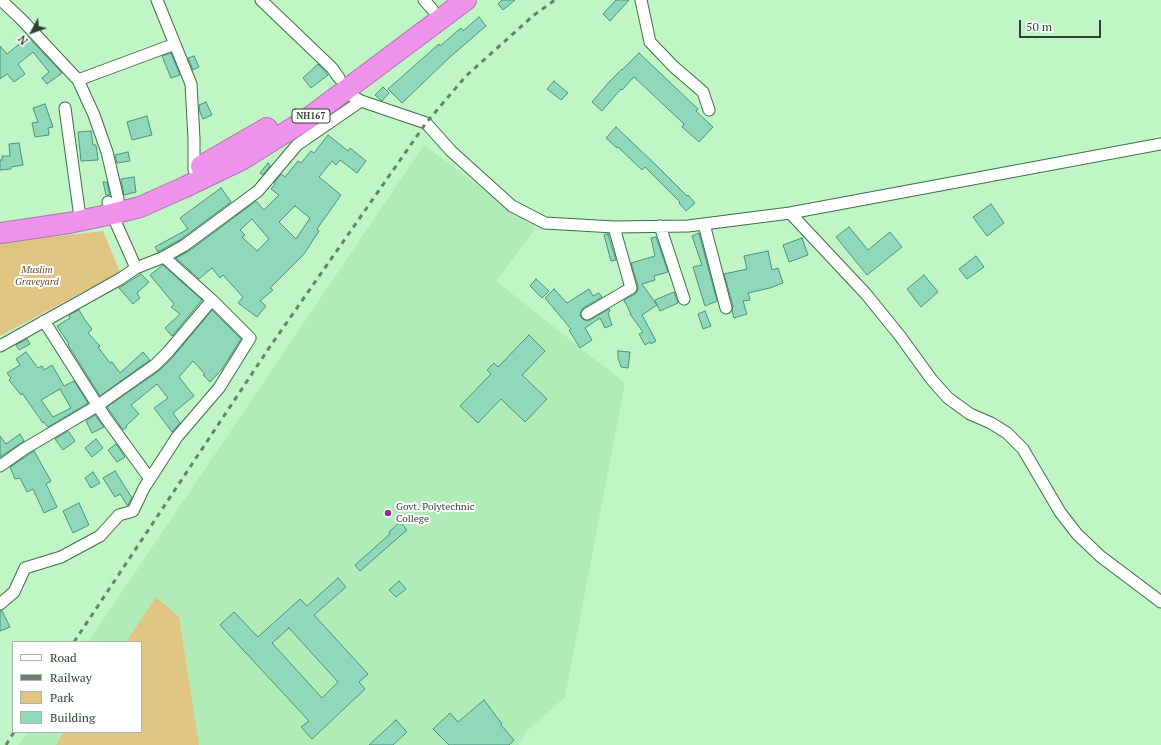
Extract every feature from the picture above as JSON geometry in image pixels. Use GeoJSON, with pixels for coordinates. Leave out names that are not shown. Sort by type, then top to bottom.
{"type":"FeatureCollection","features":[{"type":"Feature","properties":{"kind":"highway","name":"NH167"},"geometry":{"type":"LineString","coordinates":[[0,233],[40,228],[113,205],[194,170],[254,137],[299,107],[341,84],[466,0]]}},
{"type":"Feature","properties":{"kind":"highway","name":"NH167"},"geometry":{"type":"LineString","coordinates":[[0,221],[113,205],[140,207],[243,159],[307,119],[341,84],[433,3]]}},
{"type":"Feature","properties":{"kind":"street"},"geometry":{"type":"LineString","coordinates":[[157,0],[192,84],[194,170]]}},
{"type":"Feature","properties":{"kind":"street"},"geometry":{"type":"LineString","coordinates":[[261,0],[332,68],[341,84],[361,101],[426,123],[451,151],[512,206],[545,223],[614,227],[688,226],[790,213],[1161,144]]}},
{"type":"Feature","properties":{"kind":"street"},"geometry":{"type":"LineString","coordinates":[[641,0],[650,42],[674,67],[703,92],[709,110]]}},
{"type":"Feature","properties":{"kind":"street"},"geometry":{"type":"LineString","coordinates":[[3,7],[22,20],[78,80],[94,115],[107,152],[113,205],[136,268]]}},
{"type":"Feature","properties":{"kind":"street"},"geometry":{"type":"LineString","coordinates":[[78,80],[175,44]]}},
{"type":"Feature","properties":{"kind":"street"},"geometry":{"type":"LineString","coordinates":[[0,346],[120,279],[136,268],[164,257],[185,245],[258,191],[297,146],[361,101]]}},
{"type":"Feature","properties":{"kind":"street"},"geometry":{"type":"LineString","coordinates":[[64,108],[79,210]]}},
{"type":"Feature","properties":{"kind":"street"},"geometry":{"type":"LineString","coordinates":[[790,213],[866,294],[900,336],[932,380],[948,398],[970,414],[1008,432],[1023,449],[1060,512],[1077,534],[1100,556],[1161,602]]}},
{"type":"Feature","properties":{"kind":"street"},"geometry":{"type":"LineString","coordinates":[[704,224],[726,308]]}},
{"type":"Feature","properties":{"kind":"street"},"geometry":{"type":"LineString","coordinates":[[660,226],[684,299]]}},
{"type":"Feature","properties":{"kind":"street"},"geometry":{"type":"LineString","coordinates":[[587,314],[631,288],[614,227]]}},
{"type":"Feature","properties":{"kind":"street"},"geometry":{"type":"LineString","coordinates":[[0,604],[14,592],[25,568],[61,557],[100,536],[119,515],[133,511],[144,488],[177,437],[219,388],[250,338],[212,300],[164,257]]}},
{"type":"Feature","properties":{"kind":"street"},"geometry":{"type":"LineString","coordinates":[[0,466],[24,449],[98,406],[155,365],[212,300]]}},
{"type":"Feature","properties":{"kind":"street"},"geometry":{"type":"LineString","coordinates":[[44,321],[98,406],[150,479]]}},
{"type":"Feature","properties":{"kind":"shaded area","name":"Govt. Polytechnic College"},"geometry":{"type":"Polygon","coordinates":[[[424,145],[536,228],[496,281],[625,383],[565,697],[526,732],[519,745],[18,745],[26,733],[142,733],[142,641],[89,641],[424,145]]]}},
{"type":"Feature","properties":{"kind":"green space","name":"Muslim Graveyard"},"geometry":{"type":"Polygon","coordinates":[[[103,231],[120,272],[0,336],[0,243],[103,231]]]}},
{"type":"Feature","properties":{"kind":"green space"},"geometry":{"type":"Polygon","coordinates":[[[156,597],[179,617],[199,745],[56,745],[63,733],[142,733],[142,641],[127,641],[156,597]]]}},
{"type":"Feature","properties":{"kind":"building"},"geometry":{"type":"Polygon","coordinates":[[[502,0],[515,0],[503,10],[498,4],[502,0]]]}},
{"type":"Feature","properties":{"kind":"building"},"geometry":{"type":"Polygon","coordinates":[[[616,0],[629,0],[610,21],[603,14],[616,0]]]}},
{"type":"Feature","properties":{"kind":"building"},"geometry":{"type":"Polygon","coordinates":[[[479,17],[486,26],[450,57],[402,103],[388,89],[439,44],[440,46],[461,28],[463,31],[479,17]]]}},
{"type":"Feature","properties":{"kind":"building"},"geometry":{"type":"Polygon","coordinates":[[[28,37],[62,73],[47,84],[42,78],[49,72],[33,52],[18,64],[25,74],[14,82],[7,74],[0,79],[0,46],[7,54],[28,37]]]}},
{"type":"Feature","properties":{"kind":"building"},"geometry":{"type":"Polygon","coordinates":[[[171,53],[180,75],[171,78],[162,56],[171,53]]]}},
{"type":"Feature","properties":{"kind":"building"},"geometry":{"type":"Polygon","coordinates":[[[639,53],[698,109],[696,111],[713,127],[699,142],[682,127],[684,124],[634,77],[622,90],[621,89],[602,111],[592,102],[610,81],[639,53]]]}},
{"type":"Feature","properties":{"kind":"building"},"geometry":{"type":"Polygon","coordinates":[[[194,56],[199,67],[193,70],[188,58],[194,56]]]}},
{"type":"Feature","properties":{"kind":"building"},"geometry":{"type":"Polygon","coordinates":[[[318,64],[328,75],[311,88],[303,78],[318,64]]]}},
{"type":"Feature","properties":{"kind":"building"},"geometry":{"type":"Polygon","coordinates":[[[554,81],[568,93],[561,100],[547,89],[554,81]]]}},
{"type":"Feature","properties":{"kind":"building"},"geometry":{"type":"Polygon","coordinates":[[[383,87],[389,93],[382,101],[375,95],[383,87]]]}},
{"type":"Feature","properties":{"kind":"building"},"geometry":{"type":"Polygon","coordinates":[[[206,102],[212,115],[203,119],[199,105],[206,102]]]}},
{"type":"Feature","properties":{"kind":"building"},"geometry":{"type":"Polygon","coordinates":[[[45,104],[53,127],[48,128],[49,135],[35,137],[32,123],[38,122],[33,108],[45,104]]]}},
{"type":"Feature","properties":{"kind":"building"},"geometry":{"type":"Polygon","coordinates":[[[147,116],[152,135],[132,140],[127,122],[147,116]]]}},
{"type":"Feature","properties":{"kind":"building"},"geometry":{"type":"Polygon","coordinates":[[[616,127],[695,203],[686,211],[679,203],[680,202],[645,167],[642,170],[618,147],[617,148],[606,138],[616,127]]]}},
{"type":"Feature","properties":{"kind":"building"},"geometry":{"type":"Polygon","coordinates":[[[91,131],[93,145],[96,145],[98,160],[81,161],[78,132],[91,131]]]}},
{"type":"Feature","properties":{"kind":"building"},"geometry":{"type":"Polygon","coordinates":[[[328,135],[348,151],[350,148],[366,161],[357,173],[340,160],[336,165],[332,161],[319,177],[341,195],[317,229],[319,231],[304,254],[270,288],[273,290],[260,301],[266,306],[257,317],[238,303],[243,297],[223,275],[220,278],[212,268],[199,279],[176,258],[189,251],[256,201],[264,210],[279,195],[271,189],[281,174],[285,177],[298,161],[301,163],[311,151],[314,153],[328,135]],[[295,206],[279,222],[296,239],[310,218],[295,206]],[[252,219],[240,230],[245,235],[242,237],[257,251],[269,239],[252,219]]]}},
{"type":"Feature","properties":{"kind":"building"},"geometry":{"type":"Polygon","coordinates":[[[19,143],[23,165],[11,167],[11,169],[0,170],[0,160],[2,160],[2,156],[10,156],[9,144],[19,143]]]}},
{"type":"Feature","properties":{"kind":"building"},"geometry":{"type":"Polygon","coordinates":[[[128,152],[130,161],[117,163],[115,155],[128,152]]]}},
{"type":"Feature","properties":{"kind":"building"},"geometry":{"type":"Polygon","coordinates":[[[268,163],[270,166],[263,175],[260,173],[268,163]]]}},
{"type":"Feature","properties":{"kind":"building"},"geometry":{"type":"Polygon","coordinates":[[[134,177],[136,192],[124,195],[121,179],[134,177]]]}},
{"type":"Feature","properties":{"kind":"building"},"geometry":{"type":"Polygon","coordinates":[[[103,182],[107,182],[110,195],[106,195],[103,182]]]}},
{"type":"Feature","properties":{"kind":"building"},"geometry":{"type":"Polygon","coordinates":[[[221,188],[231,202],[181,239],[158,252],[155,247],[188,229],[180,218],[221,188]]]}},
{"type":"Feature","properties":{"kind":"building"},"geometry":{"type":"Polygon","coordinates":[[[991,204],[1004,223],[987,236],[973,217],[991,204]]]}},
{"type":"Feature","properties":{"kind":"building"},"geometry":{"type":"Polygon","coordinates":[[[849,227],[868,250],[890,232],[902,247],[867,275],[836,237],[849,227]]]}},
{"type":"Feature","properties":{"kind":"building"},"geometry":{"type":"Polygon","coordinates":[[[699,233],[717,301],[705,306],[693,267],[702,265],[692,236],[699,233]]]}},
{"type":"Feature","properties":{"kind":"building"},"geometry":{"type":"Polygon","coordinates":[[[608,234],[616,260],[611,261],[604,235],[608,234]]]}},
{"type":"Feature","properties":{"kind":"building"},"geometry":{"type":"Polygon","coordinates":[[[656,237],[668,272],[654,276],[655,280],[642,284],[657,305],[642,315],[656,341],[645,345],[639,334],[643,332],[630,314],[624,300],[635,294],[638,290],[631,263],[655,256],[651,238],[656,237]]]}},
{"type":"Feature","properties":{"kind":"building"},"geometry":{"type":"Polygon","coordinates":[[[802,238],[808,255],[789,262],[783,245],[802,238]]]}},
{"type":"Feature","properties":{"kind":"building"},"geometry":{"type":"Polygon","coordinates":[[[768,251],[772,270],[778,268],[783,283],[770,288],[748,293],[750,300],[743,301],[747,314],[734,318],[732,311],[733,306],[724,274],[747,269],[744,256],[768,251]]]}},
{"type":"Feature","properties":{"kind":"building"},"geometry":{"type":"Polygon","coordinates":[[[976,256],[984,267],[967,279],[959,269],[976,256]]]}},
{"type":"Feature","properties":{"kind":"building"},"geometry":{"type":"Polygon","coordinates":[[[163,265],[202,300],[172,336],[165,328],[180,314],[171,307],[174,304],[150,275],[163,265]]]}},
{"type":"Feature","properties":{"kind":"building"},"geometry":{"type":"Polygon","coordinates":[[[141,274],[149,282],[137,293],[140,298],[133,304],[119,288],[141,274]]]}},
{"type":"Feature","properties":{"kind":"building"},"geometry":{"type":"Polygon","coordinates":[[[924,275],[938,292],[921,307],[907,289],[924,275]]]}},
{"type":"Feature","properties":{"kind":"building"},"geometry":{"type":"Polygon","coordinates":[[[536,279],[549,291],[542,298],[530,286],[536,279]]]}},
{"type":"Feature","properties":{"kind":"building"},"geometry":{"type":"Polygon","coordinates":[[[554,289],[567,303],[589,289],[593,296],[599,293],[602,297],[583,308],[580,314],[581,317],[584,320],[590,320],[609,309],[610,311],[608,313],[612,325],[605,328],[600,318],[585,328],[592,340],[580,348],[569,330],[571,329],[545,298],[554,289]]]}},
{"type":"Feature","properties":{"kind":"building"},"geometry":{"type":"Polygon","coordinates":[[[674,292],[678,303],[660,311],[655,300],[674,292]]]}},
{"type":"Feature","properties":{"kind":"building"},"geometry":{"type":"Polygon","coordinates":[[[79,310],[92,329],[88,333],[100,346],[98,347],[110,363],[112,362],[120,373],[143,352],[150,360],[100,396],[57,326],[70,318],[69,315],[79,310]]]}},
{"type":"Feature","properties":{"kind":"building"},"geometry":{"type":"Polygon","coordinates":[[[212,310],[241,339],[222,369],[210,382],[193,361],[179,377],[194,396],[173,413],[180,423],[172,432],[154,408],[168,398],[157,384],[131,405],[139,414],[123,430],[107,407],[160,370],[173,357],[212,310]]]}},
{"type":"Feature","properties":{"kind":"building"},"geometry":{"type":"Polygon","coordinates":[[[705,311],[711,326],[703,329],[698,314],[705,311]]]}},
{"type":"Feature","properties":{"kind":"building"},"geometry":{"type":"Polygon","coordinates":[[[529,335],[545,351],[522,375],[547,399],[525,422],[501,399],[478,423],[460,406],[491,374],[487,370],[494,363],[498,367],[529,335]]]}},
{"type":"Feature","properties":{"kind":"building"},"geometry":{"type":"Polygon","coordinates":[[[27,339],[30,344],[19,350],[16,345],[27,339]]]}},
{"type":"Feature","properties":{"kind":"building"},"geometry":{"type":"Polygon","coordinates":[[[618,351],[630,352],[628,368],[621,367],[618,358],[618,351]]]}},
{"type":"Feature","properties":{"kind":"building"},"geometry":{"type":"Polygon","coordinates":[[[26,352],[38,368],[42,366],[44,370],[52,365],[64,386],[74,381],[88,403],[48,427],[44,422],[43,423],[22,393],[21,395],[9,380],[11,378],[7,373],[20,365],[16,359],[26,352]],[[60,389],[41,400],[53,417],[71,408],[60,389]]]}},
{"type":"Feature","properties":{"kind":"building"},"geometry":{"type":"Polygon","coordinates":[[[95,415],[104,427],[92,433],[86,421],[95,415]]]}},
{"type":"Feature","properties":{"kind":"building"},"geometry":{"type":"Polygon","coordinates":[[[68,431],[75,441],[63,450],[55,439],[68,431]]]}},
{"type":"Feature","properties":{"kind":"building"},"geometry":{"type":"Polygon","coordinates":[[[20,434],[24,441],[0,457],[0,436],[6,444],[20,434]]]}},
{"type":"Feature","properties":{"kind":"building"},"geometry":{"type":"Polygon","coordinates":[[[96,439],[103,448],[92,457],[85,448],[96,439]]]}},
{"type":"Feature","properties":{"kind":"building"},"geometry":{"type":"Polygon","coordinates":[[[116,444],[125,457],[117,462],[108,450],[116,444]]]}},
{"type":"Feature","properties":{"kind":"building"},"geometry":{"type":"Polygon","coordinates":[[[34,451],[51,481],[46,484],[57,507],[44,513],[33,489],[27,492],[20,478],[15,479],[10,467],[34,451]]]}},
{"type":"Feature","properties":{"kind":"building"},"geometry":{"type":"Polygon","coordinates":[[[115,471],[132,498],[128,505],[120,494],[115,497],[103,478],[115,471]]]}},
{"type":"Feature","properties":{"kind":"building"},"geometry":{"type":"Polygon","coordinates":[[[93,472],[100,483],[91,488],[85,478],[93,472]]]}},
{"type":"Feature","properties":{"kind":"building"},"geometry":{"type":"Polygon","coordinates":[[[79,503],[89,525],[73,533],[63,511],[79,503]]]}},
{"type":"Feature","properties":{"kind":"building"},"geometry":{"type":"Polygon","coordinates":[[[400,522],[407,530],[360,571],[355,565],[390,534],[389,532],[400,522]]]}},
{"type":"Feature","properties":{"kind":"building"},"geometry":{"type":"Polygon","coordinates":[[[338,578],[346,587],[314,615],[368,674],[359,682],[365,689],[312,739],[301,727],[309,721],[220,625],[234,612],[258,637],[300,599],[307,606],[338,578]],[[289,628],[272,643],[322,698],[338,682],[289,628]]]}},
{"type":"Feature","properties":{"kind":"building"},"geometry":{"type":"Polygon","coordinates":[[[399,581],[406,589],[396,597],[389,590],[399,581]]]}},
{"type":"Feature","properties":{"kind":"building"},"geometry":{"type":"Polygon","coordinates":[[[0,611],[2,611],[10,627],[0,631],[0,611]]]}},
{"type":"Feature","properties":{"kind":"building"},"geometry":{"type":"Polygon","coordinates":[[[484,700],[502,724],[501,725],[514,740],[509,745],[449,745],[433,729],[450,713],[458,722],[484,700]]]}},
{"type":"Feature","properties":{"kind":"building"},"geometry":{"type":"Polygon","coordinates":[[[396,720],[407,732],[393,745],[369,745],[396,720]]]}},
{"type":"Feature","properties":{"kind":"railway"},"geometry":{"type":"LineString","coordinates":[[75,641],[269,348],[426,123],[466,76],[534,15],[555,0]]}},
{"type":"Feature","properties":{"kind":"railway"},"geometry":{"type":"LineString","coordinates":[[6,745],[13,733]]}},
{"type":"Feature","properties":{"kind":"place","name":"Govt. Polytechnic College"},"geometry":{"type":"Point","coordinates":[388,513]}}]}
